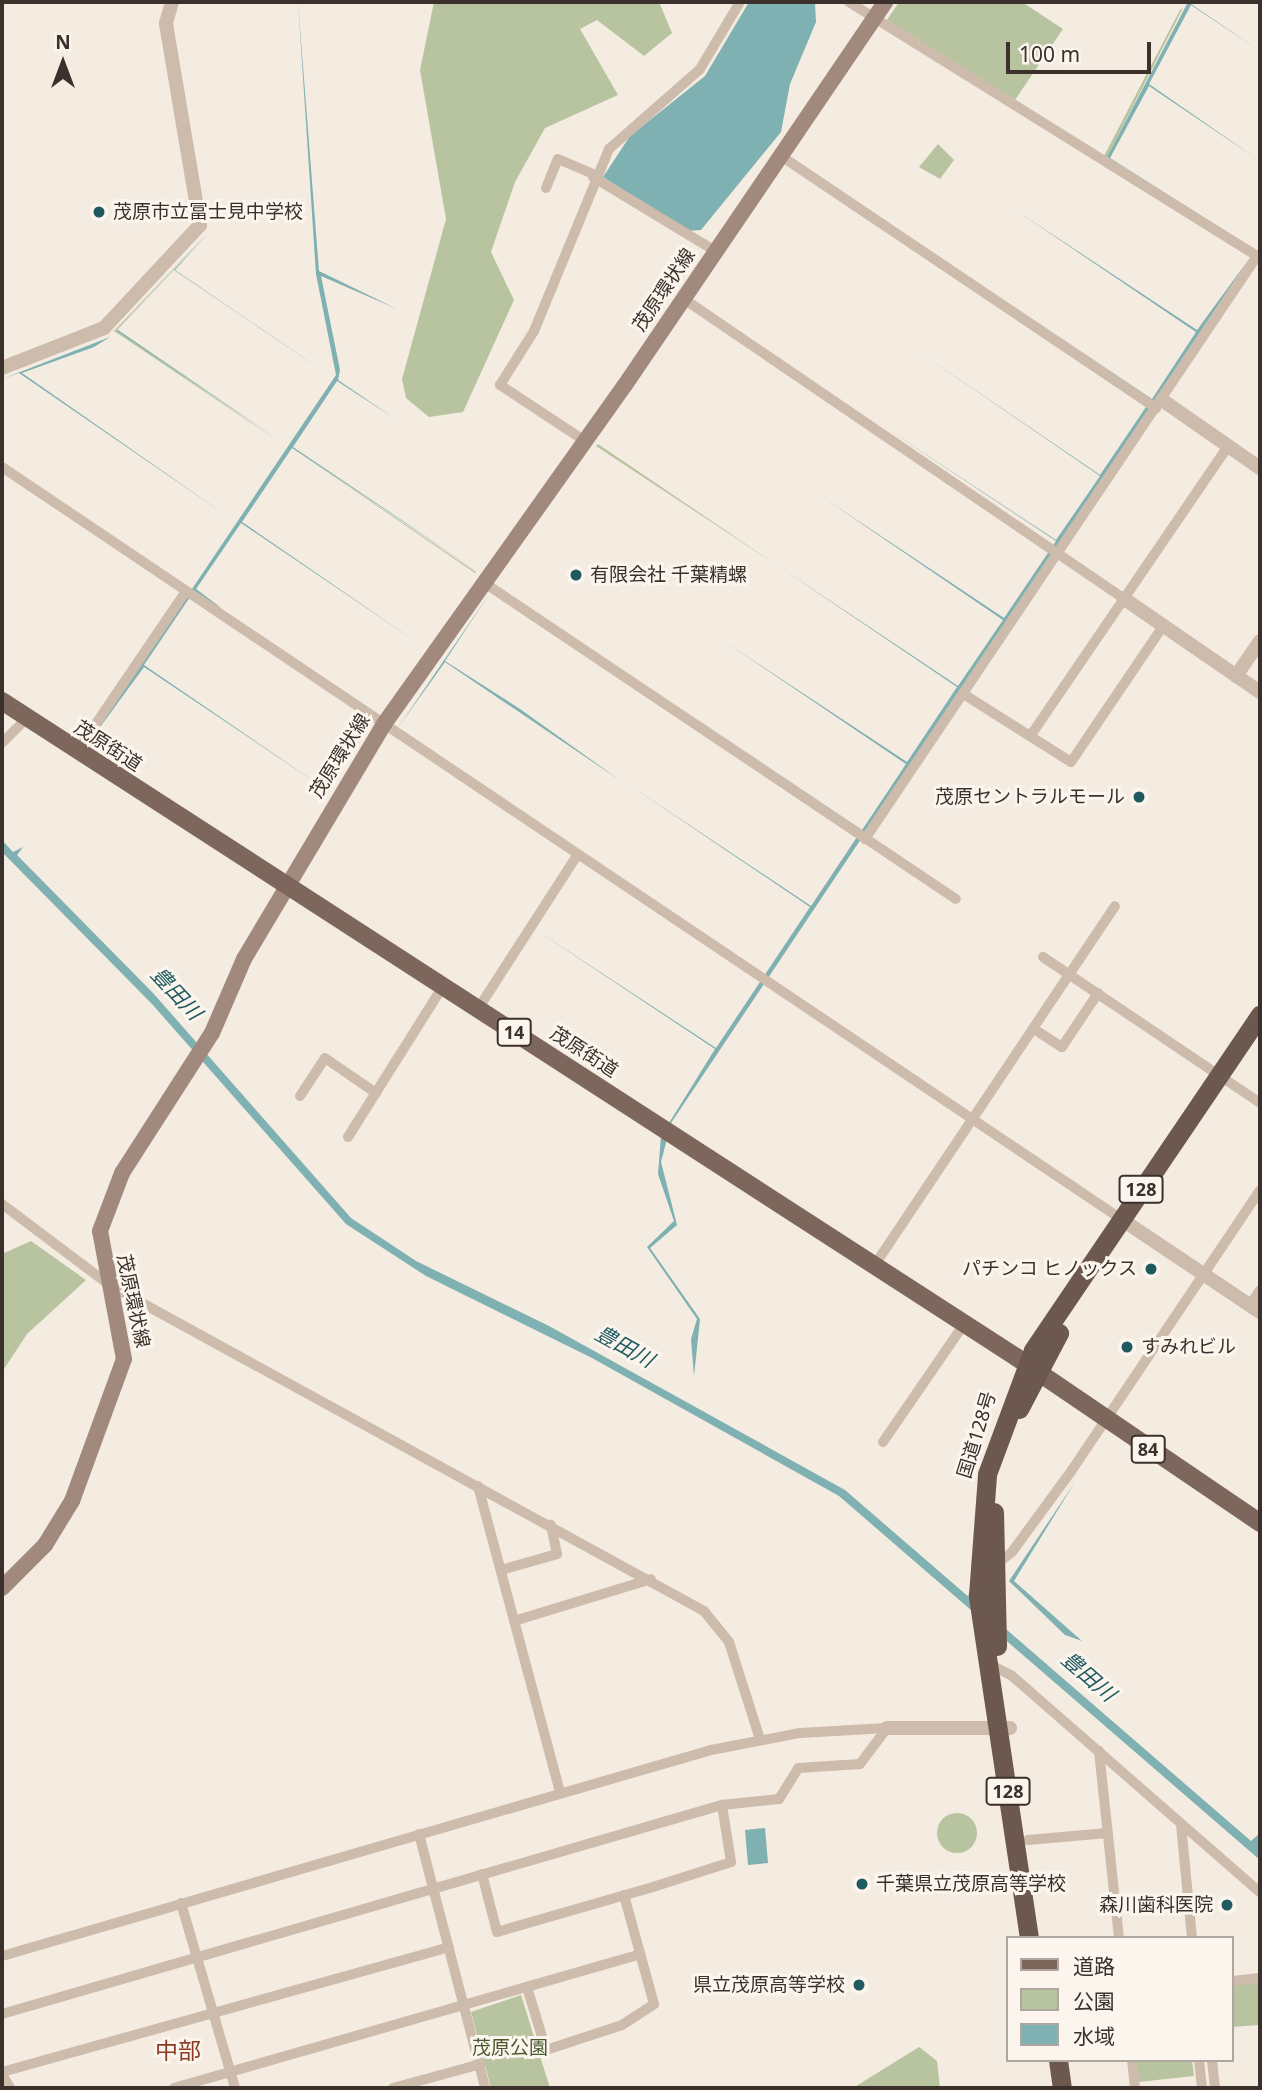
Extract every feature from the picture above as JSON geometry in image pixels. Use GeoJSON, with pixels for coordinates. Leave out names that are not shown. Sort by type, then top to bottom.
{"type":"FeatureCollection","features":[{"type":"Feature","properties":{"kind":"highway","name":"国道128号"},"geometry":{"type":"LineString","coordinates":[[1042,1936],[1028,1840],[992,1658],[984,1571],[987,1474],[1031,1368],[1224,1079],[1260,1015]]}},
{"type":"Feature","properties":{"kind":"highway","name":"国道128号"},"geometry":{"type":"LineString","coordinates":[[1224,1079],[1260,1037]]}},
{"type":"Feature","properties":{"kind":"highway","name":"国道128号"},"geometry":{"type":"LineString","coordinates":[[984,1571],[992,1590],[992,1658]]}},
{"type":"Feature","properties":{"kind":"highway","name":"国道128号"},"geometry":{"type":"LineString","coordinates":[[1004,1728],[1029,1936]]}},
{"type":"Feature","properties":{"kind":"highway"},"geometry":{"type":"LineString","coordinates":[[1045,2062],[1048,2088]]}},
{"type":"Feature","properties":{"kind":"highway"},"geometry":{"type":"LineString","coordinates":[[1058,2062],[1062,2088]]}},
{"type":"Feature","properties":{"kind":"main road","name":"茂原環状線"},"geometry":{"type":"LineString","coordinates":[[2,1588],[45,1545],[72,1501],[124,1359],[100,1231],[111,1202],[211,1034],[244,959],[384,724],[585,442],[885,2]]}},
{"type":"Feature","properties":{"kind":"main road","name":"茂原街道"},"geometry":{"type":"LineString","coordinates":[[2,701],[1031,1368]]}},
{"type":"Feature","properties":{"kind":"main road","name":"84"},"geometry":{"type":"LineString","coordinates":[[1031,1368],[1259,1521]]}},
{"type":"Feature","properties":{"kind":"street"},"geometry":{"type":"LineString","coordinates":[[2,368],[104,328],[200,225],[166,23],[172,2]]}},
{"type":"Feature","properties":{"kind":"street"},"geometry":{"type":"LineString","coordinates":[[585,442],[500,385],[534,331],[593,176],[629,126],[700,69],[740,2]]}},
{"type":"Feature","properties":{"kind":"street"},"geometry":{"type":"LineString","coordinates":[[849,2],[1259,257],[865,839]]}},
{"type":"Feature","properties":{"kind":"street"},"geometry":{"type":"LineString","coordinates":[[781,156],[1260,468]]}},
{"type":"Feature","properties":{"kind":"street"},"geometry":{"type":"LineString","coordinates":[[546,188],[558,159],[593,176],[715,251]]}},
{"type":"Feature","properties":{"kind":"street"},"geometry":{"type":"LineString","coordinates":[[684,299],[1260,692]]}},
{"type":"Feature","properties":{"kind":"street"},"geometry":{"type":"LineString","coordinates":[[1031,735],[1228,446]]}},
{"type":"Feature","properties":{"kind":"street"},"geometry":{"type":"LineString","coordinates":[[2,467],[1255,1309],[1260,1290]]}},
{"type":"Feature","properties":{"kind":"street"},"geometry":{"type":"LineString","coordinates":[[483,582],[956,899]]}},
{"type":"Feature","properties":{"kind":"street"},"geometry":{"type":"LineString","coordinates":[[78,750],[186,591]]}},
{"type":"Feature","properties":{"kind":"street"},"geometry":{"type":"LineString","coordinates":[[965,695],[1071,762],[1163,626]]}},
{"type":"Feature","properties":{"kind":"street"},"geometry":{"type":"LineString","coordinates":[[1236,676],[1260,641]]}},
{"type":"Feature","properties":{"kind":"street"},"geometry":{"type":"LineString","coordinates":[[2,743],[27,718]]}},
{"type":"Feature","properties":{"kind":"street"},"geometry":{"type":"LineString","coordinates":[[478,1009],[578,854]]}},
{"type":"Feature","properties":{"kind":"street"},"geometry":{"type":"LineString","coordinates":[[874,1266],[1115,906]]}},
{"type":"Feature","properties":{"kind":"street"},"geometry":{"type":"LineString","coordinates":[[1043,957],[1260,1103]]}},
{"type":"Feature","properties":{"kind":"street"},"geometry":{"type":"LineString","coordinates":[[348,1137],[443,986]]}},
{"type":"Feature","properties":{"kind":"street"},"geometry":{"type":"LineString","coordinates":[[1034,1029],[1062,1048],[1098,993]]}},
{"type":"Feature","properties":{"kind":"street"},"geometry":{"type":"LineString","coordinates":[[300,1096],[325,1058],[376,1093]]}},
{"type":"Feature","properties":{"kind":"street"},"geometry":{"type":"LineString","coordinates":[[984,1571],[1012,1552],[1106,1420],[1260,1190]]}},
{"type":"Feature","properties":{"kind":"street"},"geometry":{"type":"LineString","coordinates":[[2,1204],[111,1286],[651,1579],[720,1626],[760,1740]]}},
{"type":"Feature","properties":{"kind":"street"},"geometry":{"type":"LineString","coordinates":[[883,1442],[964,1324]]}},
{"type":"Feature","properties":{"kind":"street"},"geometry":{"type":"LineString","coordinates":[[478,1486],[560,1793]]}},
{"type":"Feature","properties":{"kind":"street"},"geometry":{"type":"LineString","coordinates":[[500,1570],[557,1554],[551,1525]]}},
{"type":"Feature","properties":{"kind":"street"},"geometry":{"type":"LineString","coordinates":[[514,1621],[651,1579]]}},
{"type":"Feature","properties":{"kind":"street"},"geometry":{"type":"LineString","coordinates":[[992,1658],[1260,1892]]}},
{"type":"Feature","properties":{"kind":"street"},"geometry":{"type":"LineString","coordinates":[[2,2014],[196,1955],[722,1805],[779,1799],[798,1768],[860,1764],[887,1728]]}},
{"type":"Feature","properties":{"kind":"street"},"geometry":{"type":"LineString","coordinates":[[2,1956],[560,1793],[760,1740],[887,1728],[1004,1728]]}},
{"type":"Feature","properties":{"kind":"street"},"geometry":{"type":"LineString","coordinates":[[1099,1751],[1119,1936]]}},
{"type":"Feature","properties":{"kind":"street"},"geometry":{"type":"LineString","coordinates":[[482,1874],[497,1931],[624,1895],[732,1861],[722,1805]]}},
{"type":"Feature","properties":{"kind":"street"},"geometry":{"type":"LineString","coordinates":[[1181,1824],[1192,1936]]}},
{"type":"Feature","properties":{"kind":"street"},"geometry":{"type":"LineString","coordinates":[[1028,1840],[1108,1833]]}},
{"type":"Feature","properties":{"kind":"street"},"geometry":{"type":"LineString","coordinates":[[419,1834],[481,2064],[485,2088]]}},
{"type":"Feature","properties":{"kind":"street"},"geometry":{"type":"LineString","coordinates":[[527,1987],[546,2050],[622,2025],[654,2004],[624,1895]]}},
{"type":"Feature","properties":{"kind":"street"},"geometry":{"type":"LineString","coordinates":[[181,1903],[234,2088]]}},
{"type":"Feature","properties":{"kind":"street"},"geometry":{"type":"LineString","coordinates":[[10,2088],[2,2073],[449,1947]]}},
{"type":"Feature","properties":{"kind":"street"},"geometry":{"type":"LineString","coordinates":[[174,2088],[640,1954]]}},
{"type":"Feature","properties":{"kind":"street"},"geometry":{"type":"LineString","coordinates":[[1234,1981],[1260,1978]]}},
{"type":"Feature","properties":{"kind":"street"},"geometry":{"type":"LineString","coordinates":[[1132,2062],[1135,2088]]}},
{"type":"Feature","properties":{"kind":"street"},"geometry":{"type":"LineString","coordinates":[[1199,2062],[1202,2088]]}},
{"type":"Feature","properties":{"kind":"street"},"geometry":{"type":"LineString","coordinates":[[1212,2062],[1215,2088]]}},
{"type":"Feature","properties":{"kind":"street"},"geometry":{"type":"LineString","coordinates":[[393,2088],[481,2064]]}},
{"type":"Feature","properties":{"kind":"green space"},"geometry":{"type":"Polygon","coordinates":[[[434,2],[659,2],[672,33],[644,56],[597,20],[580,29],[618,95],[545,128],[515,182],[491,252],[514,300],[463,412],[429,417],[406,398],[402,379],[446,219],[420,70],[434,2]]]}},
{"type":"Feature","properties":{"kind":"green space"},"geometry":{"type":"Polygon","coordinates":[[[899,2],[1022,2],[1063,29],[1015,100],[887,20],[899,2]]]}},
{"type":"Feature","properties":{"kind":"green space"},"geometry":{"type":"Polygon","coordinates":[[[1183,8],[1107,157],[1104,156],[1180,10],[1183,8]]]}},
{"type":"Feature","properties":{"kind":"green space"},"geometry":{"type":"Polygon","coordinates":[[[938,144],[954,160],[940,179],[919,167],[938,144]]]}},
{"type":"Feature","properties":{"kind":"green space"},"geometry":{"type":"Polygon","coordinates":[[[208,232],[117,330],[281,443],[114,331],[208,232]]]}},
{"type":"Feature","properties":{"kind":"green space"},"geometry":{"type":"Polygon","coordinates":[[[598,444],[769,560],[596,446],[598,444]]]}},
{"type":"Feature","properties":{"kind":"green space"},"geometry":{"type":"Polygon","coordinates":[[[292,448],[476,572],[475,573],[292,448]]]}},
{"type":"Feature","properties":{"kind":"green space"},"geometry":{"type":"Polygon","coordinates":[[[31,1241],[86,1280],[27,1334],[2,1372],[2,1254],[31,1241]]]}},
{"type":"Feature","properties":{"kind":"green space"},"geometry":{"type":"Polygon","coordinates":[[[957,1813],[971,1819],[977,1833],[971,1847],[957,1853],[943,1847],[937,1833],[943,1819],[957,1813]]]}},
{"type":"Feature","properties":{"kind":"green space"},"geometry":{"type":"Polygon","coordinates":[[[1260,1981],[1260,2025],[1234,2027],[1234,1984],[1260,1981]]]}},
{"type":"Feature","properties":{"kind":"green space","name":"茂原公園"},"geometry":{"type":"Polygon","coordinates":[[[521,1995],[550,2088],[491,2088],[471,2012],[521,1995]]]}},
{"type":"Feature","properties":{"kind":"green space"},"geometry":{"type":"Polygon","coordinates":[[[919,2047],[937,2061],[940,2088],[853,2088],[919,2047]]]}},
{"type":"Feature","properties":{"kind":"green space"},"geometry":{"type":"Polygon","coordinates":[[[1136,2062],[1192,2062],[1194,2076],[1138,2082],[1136,2062]]]}},
{"type":"Feature","properties":{"kind":"water"},"geometry":{"type":"Polygon","coordinates":[[[298,2],[319,271],[397,309],[321,276],[340,370],[338,380],[397,420],[337,381],[293,447],[477,571],[292,448],[242,522],[421,645],[241,523],[196,589],[220,607],[190,597],[144,665],[327,790],[144,667],[87,745],[336,375],[316,274],[298,2]]]}},
{"type":"Feature","properties":{"kind":"water"},"geometry":{"type":"Polygon","coordinates":[[[749,2],[815,2],[816,22],[790,84],[781,132],[701,230],[687,231],[603,177],[630,136],[705,76],[749,2]]]}},
{"type":"Feature","properties":{"kind":"water"},"geometry":{"type":"Polygon","coordinates":[[[1188,2],[1260,51],[1191,5],[1149,84],[1260,161],[1149,86],[1110,158],[1260,253],[1107,157],[1188,2]]]}},
{"type":"Feature","properties":{"kind":"water"},"geometry":{"type":"Polygon","coordinates":[[[1014,209],[1197,330],[1249,259],[671,1123],[661,1162],[677,1225],[650,1248],[700,1319],[694,1376],[691,1339],[697,1319],[647,1247],[674,1221],[658,1174],[661,1136],[715,1049],[533,928],[716,1048],[810,907],[628,784],[811,906],[861,831],[680,708],[862,830],[906,764],[724,641],[907,762],[957,687],[778,566],[958,686],[1003,620],[821,496],[1004,618],[1056,541],[875,421],[1056,540],[1100,476],[918,351],[1100,475],[1146,407],[969,277],[1152,399],[1196,332],[1014,209]]]}},
{"type":"Feature","properties":{"kind":"water"},"geometry":{"type":"Polygon","coordinates":[[[209,232],[175,270],[329,375],[174,270],[118,330],[282,442],[117,331],[209,232]]]}},
{"type":"Feature","properties":{"kind":"water"},"geometry":{"type":"Polygon","coordinates":[[[110,337],[94,347],[22,373],[230,518],[19,373],[2,379],[110,337]]]}},
{"type":"Feature","properties":{"kind":"water"},"geometry":{"type":"Polygon","coordinates":[[[490,593],[445,661],[520,709],[621,781],[445,662],[397,729],[490,593]]]}},
{"type":"Feature","properties":{"kind":"water"},"geometry":{"type":"Polygon","coordinates":[[[2,840],[13,852],[23,847],[17,855],[153,993],[351,1218],[416,1261],[549,1326],[845,1490],[1251,1841],[1259,1834],[1260,1860],[839,1496],[592,1358],[426,1276],[346,1224],[152,1004],[2,852],[2,840]]]}},
{"type":"Feature","properties":{"kind":"water"},"geometry":{"type":"Polygon","coordinates":[[[1075,1482],[1014,1581],[1082,1641],[1065,1635],[1009,1581],[1075,1482]]]}},
{"type":"Feature","properties":{"kind":"water"},"geometry":{"type":"Polygon","coordinates":[[[765,1828],[768,1863],[748,1865],[745,1830],[765,1828]]]}},
{"type":"Feature","properties":{"kind":"place","name":"茂原市立冨士見中学校"},"geometry":{"type":"Point","coordinates":[99,212]}},
{"type":"Feature","properties":{"kind":"place","name":"有限会社 千葉精螺"},"geometry":{"type":"Point","coordinates":[576,575]}},
{"type":"Feature","properties":{"kind":"place","name":"茂原セントラルモール"},"geometry":{"type":"Point","coordinates":[1139,797]}},
{"type":"Feature","properties":{"kind":"place","name":"パチンコ ヒノックス"},"geometry":{"type":"Point","coordinates":[1151,1269]}},
{"type":"Feature","properties":{"kind":"place","name":"すみれビル"},"geometry":{"type":"Point","coordinates":[1127,1347]}},
{"type":"Feature","properties":{"kind":"place","name":"千葉県立茂原高等学校"},"geometry":{"type":"Point","coordinates":[862,1884]}},
{"type":"Feature","properties":{"kind":"place","name":"森川歯科医院"},"geometry":{"type":"Point","coordinates":[1227,1905]}},
{"type":"Feature","properties":{"kind":"place","name":"県立茂原高等学校"},"geometry":{"type":"Point","coordinates":[859,1985]}},
{"type":"Feature","properties":{"kind":"district","name":"中部"},"geometry":{"type":"Point","coordinates":[178,2050]}},
{"type":"Feature","properties":{"kind":"water label","name":"豊田川"},"geometry":{"type":"Point","coordinates":[177,993]}},
{"type":"Feature","properties":{"kind":"water label","name":"豊田川"},"geometry":{"type":"Point","coordinates":[625,1346]}},
{"type":"Feature","properties":{"kind":"water label","name":"豊田川"},"geometry":{"type":"Point","coordinates":[1089,1676]}}]}
